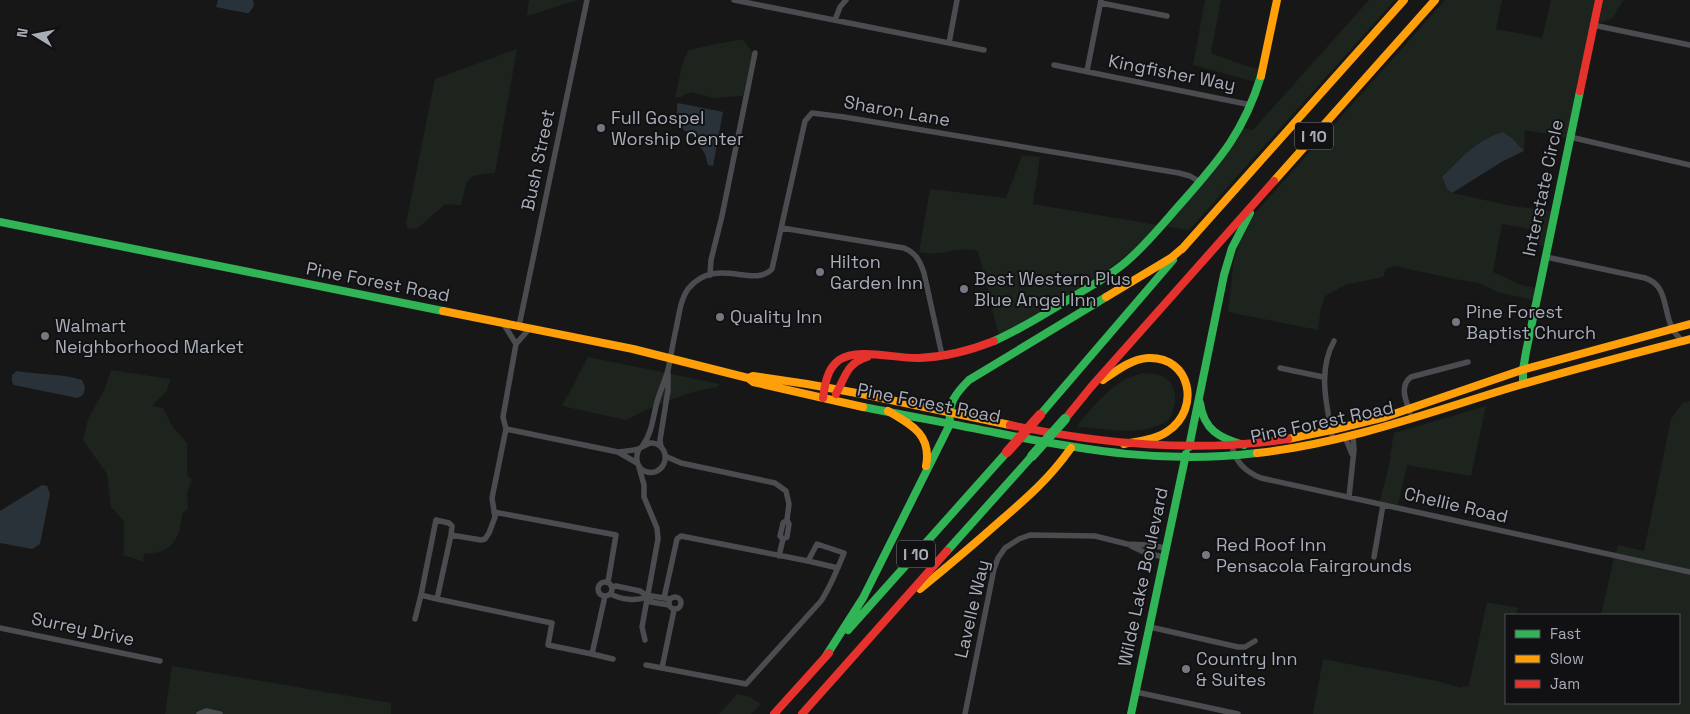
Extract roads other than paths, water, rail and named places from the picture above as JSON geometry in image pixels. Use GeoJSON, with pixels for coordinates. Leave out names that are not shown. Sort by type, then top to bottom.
{"type":"FeatureCollection","features":[{"type":"Feature","properties":{"kind":"main road"},"geometry":{"type":"LineString","coordinates":[[873,356],[852,363],[848,367],[839,390],[828,399],[824,387],[826,375],[845,357],[866,354],[908,358],[942,356],[981,347],[1004,337],[1103,279],[1126,261],[1144,245],[1200,182],[1231,143],[1251,105],[1265,61],[1277,0]]}},
{"type":"Feature","properties":{"kind":"main road","name":"I 10"},"geometry":{"type":"LineString","coordinates":[[774,714],[1040,415],[1185,246],[1404,0]]}},
{"type":"Feature","properties":{"kind":"main road","name":"I 10"},"geometry":{"type":"LineString","coordinates":[[802,714],[898,608],[1091,387],[1435,0]]}},
{"type":"Feature","properties":{"kind":"main road","name":"Interstate Circle"},"geometry":{"type":"LineString","coordinates":[[1523,383],[1523,370],[1599,0]]}},
{"type":"Feature","properties":{"kind":"main road"},"geometry":{"type":"LineString","coordinates":[[1244,445],[1222,438],[1208,426],[1200,410],[1201,387],[1226,266],[1232,248],[1257,200]]}},
{"type":"Feature","properties":{"kind":"main road","name":"Pine Forest Road"},"geometry":{"type":"LineString","coordinates":[[0,222],[670,358],[748,378],[753,382],[888,412],[1071,448],[1124,455],[1184,458],[1233,451],[1244,445],[1332,435],[1349,436],[1523,370],[1690,324]]}},
{"type":"Feature","properties":{"kind":"main road"},"geometry":{"type":"LineString","coordinates":[[826,656],[862,598],[921,483],[950,424],[949,413],[955,394],[960,388],[969,380],[1167,260],[1185,246]]}},
{"type":"Feature","properties":{"kind":"main road","name":"Pine Forest Road"},"geometry":{"type":"LineString","coordinates":[[748,378],[754,376],[790,380],[1082,439],[1124,444],[1278,452],[1332,435],[1686,340]]}},
{"type":"Feature","properties":{"kind":"main road"},"geometry":{"type":"LineString","coordinates":[[1091,387],[1122,366],[1147,358],[1162,360],[1168,363],[1177,369],[1184,378],[1188,391],[1188,401],[1186,412],[1180,421],[1156,437],[1124,444]]}},
{"type":"Feature","properties":{"kind":"main road"},"geometry":{"type":"LineString","coordinates":[[845,376],[850,389],[858,394]]}},
{"type":"Feature","properties":{"kind":"main road","name":"Wilde Lake Boulevard"},"geometry":{"type":"LineString","coordinates":[[1131,714],[1184,458],[1188,448],[1201,387]]}},
{"type":"Feature","properties":{"kind":"main road"},"geometry":{"type":"LineString","coordinates":[[888,412],[910,424],[923,436],[928,450],[928,460],[921,483]]}},
{"type":"Feature","properties":{"kind":"main road"},"geometry":{"type":"LineString","coordinates":[[898,608],[1041,486],[1071,448]]}},
{"type":"Feature","properties":{"kind":"street","name":"Bush Street"},"geometry":{"type":"LineString","coordinates":[[519,326],[587,0]]}},
{"type":"Feature","properties":{"kind":"street"},"geometry":{"type":"LineString","coordinates":[[734,0],[984,50]]}},
{"type":"Feature","properties":{"kind":"street"},"geometry":{"type":"LineString","coordinates":[[835,20],[840,6],[846,0]]}},
{"type":"Feature","properties":{"kind":"street"},"geometry":{"type":"LineString","coordinates":[[949,43],[958,0]]}},
{"type":"Feature","properties":{"kind":"street"},"geometry":{"type":"LineString","coordinates":[[1101,2],[1168,16]]}},
{"type":"Feature","properties":{"kind":"street","name":"Kingfisher Way"},"geometry":{"type":"LineString","coordinates":[[1087,72],[1101,2]]}},
{"type":"Feature","properties":{"kind":"street"},"geometry":{"type":"LineString","coordinates":[[1593,25],[1690,45]]}},
{"type":"Feature","properties":{"kind":"street"},"geometry":{"type":"LineString","coordinates":[[663,465],[665,456],[660,440],[668,390],[668,370],[680,311],[686,293],[693,284],[710,274],[711,260],[722,216],[755,54]]}},
{"type":"Feature","properties":{"kind":"street","name":"Kingfisher Way"},"geometry":{"type":"LineString","coordinates":[[1054,65],[1251,105]]}},
{"type":"Feature","properties":{"kind":"street","name":"Sharon Lane"},"geometry":{"type":"LineString","coordinates":[[710,274],[721,272],[756,276],[765,275],[772,269],[805,121],[810,115],[816,113],[1179,173],[1190,176],[1200,182]]}},
{"type":"Feature","properties":{"kind":"street"},"geometry":{"type":"LineString","coordinates":[[1570,137],[1690,165]]}},
{"type":"Feature","properties":{"kind":"street"},"geometry":{"type":"LineString","coordinates":[[782,228],[904,248],[915,254],[924,272],[942,356]]}},
{"type":"Feature","properties":{"kind":"street"},"geometry":{"type":"LineString","coordinates":[[1546,256],[1645,278],[1654,282],[1662,293],[1672,329],[1686,340]]}},
{"type":"Feature","properties":{"kind":"street"},"geometry":{"type":"LineString","coordinates":[[503,323],[516,344]]}},
{"type":"Feature","properties":{"kind":"street"},"geometry":{"type":"LineString","coordinates":[[450,535],[485,539],[494,522],[493,486],[506,429],[503,417],[516,344],[530,329]]}},
{"type":"Feature","properties":{"kind":"street"},"geometry":{"type":"LineString","coordinates":[[1332,435],[1323,377],[1328,354],[1334,341]]}},
{"type":"Feature","properties":{"kind":"street"},"geometry":{"type":"LineString","coordinates":[[1411,414],[1404,386],[1411,377],[1468,362]]}},
{"type":"Feature","properties":{"kind":"street"},"geometry":{"type":"LineString","coordinates":[[1280,368],[1323,377]]}},
{"type":"Feature","properties":{"kind":"street"},"geometry":{"type":"LineString","coordinates":[[645,640],[642,628],[649,598],[658,539],[657,528],[644,497],[644,485],[636,458],[648,438],[668,370]]}},
{"type":"Feature","properties":{"kind":"street"},"geometry":{"type":"LineString","coordinates":[[506,429],[618,452],[647,472],[656,471]]}},
{"type":"Feature","properties":{"kind":"street"},"geometry":{"type":"LineString","coordinates":[[1349,436],[1354,450],[1349,497]]}},
{"type":"Feature","properties":{"kind":"street"},"geometry":{"type":"LineString","coordinates":[[618,452],[652,443],[661,447]]}},
{"type":"Feature","properties":{"kind":"street","name":"Chellie Road"},"geometry":{"type":"LineString","coordinates":[[1233,451],[1248,471],[1261,478],[1690,572]]}},
{"type":"Feature","properties":{"kind":"street"},"geometry":{"type":"LineString","coordinates":[[665,456],[681,463],[775,483],[786,490],[789,504],[787,520],[789,524],[787,537],[783,539],[780,556]]}},
{"type":"Feature","properties":{"kind":"street"},"geometry":{"type":"LineString","coordinates":[[644,485],[663,465],[681,463]]}},
{"type":"Feature","properties":{"kind":"street"},"geometry":{"type":"LineString","coordinates":[[1374,557],[1383,504]]}},
{"type":"Feature","properties":{"kind":"street"},"geometry":{"type":"LineString","coordinates":[[494,512],[616,535],[609,590],[592,654]]}},
{"type":"Feature","properties":{"kind":"street"},"geometry":{"type":"LineString","coordinates":[[415,619],[436,520],[449,523],[452,526],[436,598]]}},
{"type":"Feature","properties":{"kind":"street","name":"Lavelle Way"},"geometry":{"type":"LineString","coordinates":[[965,714],[994,570],[998,558],[1005,548],[1018,539],[1034,535],[1095,536],[1127,544],[1146,553],[1165,552]]}},
{"type":"Feature","properties":{"kind":"street"},"geometry":{"type":"LineString","coordinates":[[662,668],[677,539],[681,536],[838,568]]}},
{"type":"Feature","properties":{"kind":"street"},"geometry":{"type":"LineString","coordinates":[[646,665],[746,684],[821,601],[831,586],[844,553],[817,544],[808,561]]}},
{"type":"Feature","properties":{"kind":"street"},"geometry":{"type":"LineString","coordinates":[[609,590],[616,586],[640,591],[651,602],[669,603]]}},
{"type":"Feature","properties":{"kind":"street"},"geometry":{"type":"LineString","coordinates":[[609,590],[615,596],[638,601],[649,598]]}},
{"type":"Feature","properties":{"kind":"street"},"geometry":{"type":"LineString","coordinates":[[421,596],[552,623],[548,645],[613,659]]}},
{"type":"Feature","properties":{"kind":"street"},"geometry":{"type":"LineString","coordinates":[[1150,627],[1238,647],[1245,647],[1254,641]]}},
{"type":"Feature","properties":{"kind":"street","name":"Surrey Drive"},"geometry":{"type":"LineString","coordinates":[[0,628],[160,660]]}},
{"type":"Feature","properties":{"kind":"street"},"geometry":{"type":"LineString","coordinates":[[1136,692],[1238,714]]}},
{"type":"Feature","properties":{"kind":"street"},"geometry":{"type":"LineString","coordinates":[[199,714],[206,711],[220,714]]}},
{"type":"Feature","properties":{"kind":"place","name":"Full Gospel Worship Center"},"geometry":{"type":"Point","coordinates":[601,128]}},
{"type":"Feature","properties":{"kind":"place","name":"Hilton Garden Inn"},"geometry":{"type":"Point","coordinates":[820,272]}},
{"type":"Feature","properties":{"kind":"place","name":"Best Western Plus Blue Angel Inn"},"geometry":{"type":"Point","coordinates":[964,289]}},
{"type":"Feature","properties":{"kind":"place","name":"Quality Inn"},"geometry":{"type":"Point","coordinates":[720,317]}},
{"type":"Feature","properties":{"kind":"place","name":"Pine Forest Baptist Church"},"geometry":{"type":"Point","coordinates":[1456,322]}},
{"type":"Feature","properties":{"kind":"place","name":"Walmart Neighborhood Market"},"geometry":{"type":"Point","coordinates":[45,336]}},
{"type":"Feature","properties":{"kind":"place","name":"Red Roof Inn Pensacola Fairgrounds"},"geometry":{"type":"Point","coordinates":[1206,555]}},
{"type":"Feature","properties":{"kind":"place","name":"Country Inn & Suites"},"geometry":{"type":"Point","coordinates":[1186,669]}}]}
